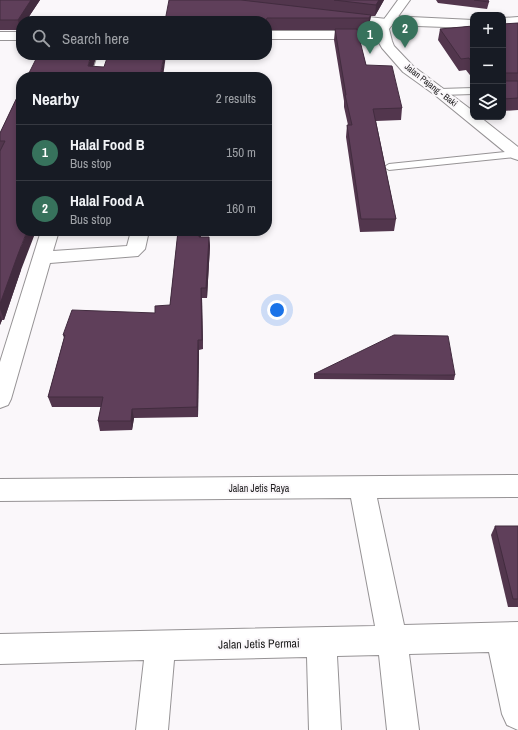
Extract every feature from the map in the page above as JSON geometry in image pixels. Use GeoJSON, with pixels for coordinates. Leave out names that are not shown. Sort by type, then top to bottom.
{"type":"FeatureCollection","features":[{"type":"Feature","properties":{"kind":"street"},"geometry":{"type":"LineString","coordinates":[[387,26],[404,0]]}},
{"type":"Feature","properties":{"kind":"street"},"geometry":{"type":"LineString","coordinates":[[326,16],[387,26]]}},
{"type":"Feature","properties":{"kind":"street"},"geometry":{"type":"LineString","coordinates":[[506,22],[518,21]]}},
{"type":"Feature","properties":{"kind":"street"},"geometry":{"type":"LineString","coordinates":[[272,35],[425,23],[470,24]]}},
{"type":"Feature","properties":{"kind":"street","name":"Jalan Pajang - Baki"},"geometry":{"type":"LineString","coordinates":[[387,26],[384,41],[408,69],[440,92],[517,155]]}},
{"type":"Feature","properties":{"kind":"street"},"geometry":{"type":"LineString","coordinates":[[0,36],[16,36]]}},
{"type":"Feature","properties":{"kind":"street"},"geometry":{"type":"LineString","coordinates":[[100,72],[103,60]]}},
{"type":"Feature","properties":{"kind":"street"},"geometry":{"type":"LineString","coordinates":[[0,399],[48,236]]}},
{"type":"Feature","properties":{"kind":"street"},"geometry":{"type":"LineString","coordinates":[[41,258],[131,252],[136,249],[139,236]]}},
{"type":"Feature","properties":{"kind":"street","name":"Jalan Jetis Raya"},"geometry":{"type":"LineString","coordinates":[[0,490],[518,486]]}},
{"type":"Feature","properties":{"kind":"street"},"geometry":{"type":"LineString","coordinates":[[362,488],[392,640],[403,730]]}},
{"type":"Feature","properties":{"kind":"street"},"geometry":{"type":"LineString","coordinates":[[509,637],[518,714]]}},
{"type":"Feature","properties":{"kind":"street","name":"Jalan Jetis Permai"},"geometry":{"type":"LineString","coordinates":[[0,649],[509,637]]}},
{"type":"Feature","properties":{"kind":"street"},"geometry":{"type":"LineString","coordinates":[[321,642],[325,730]]}},
{"type":"Feature","properties":{"kind":"street"},"geometry":{"type":"LineString","coordinates":[[152,730],[160,646]]}},
{"type":"Feature","properties":{"kind":"lane"},"geometry":{"type":"LineString","coordinates":[[440,92],[470,90]]}},
{"type":"Feature","properties":{"kind":"lane"},"geometry":{"type":"LineString","coordinates":[[389,167],[517,155]]}},
{"type":"Feature","properties":{"kind":"building"},"geometry":{"type":"Polygon","coordinates":[[[0,0],[31,0],[21,16],[16,16],[16,20],[0,20],[0,0]]]}},
{"type":"Feature","properties":{"kind":"building"},"geometry":{"type":"Polygon","coordinates":[[[169,0],[241,0],[371,15],[369,18],[166,16],[169,0]]]}},
{"type":"Feature","properties":{"kind":"building"},"geometry":{"type":"Polygon","coordinates":[[[334,0],[379,0],[376,5],[334,0]]]}},
{"type":"Feature","properties":{"kind":"building"},"geometry":{"type":"Polygon","coordinates":[[[474,0],[488,0],[489,2],[474,0]]]}},
{"type":"Feature","properties":{"kind":"building"},"geometry":{"type":"Polygon","coordinates":[[[518,23],[518,73],[506,73],[506,24],[518,23]]]}},
{"type":"Feature","properties":{"kind":"building"},"geometry":{"type":"Polygon","coordinates":[[[470,26],[470,60],[469,58],[461,59],[440,29],[470,26]]]}},
{"type":"Feature","properties":{"kind":"building"},"geometry":{"type":"Polygon","coordinates":[[[335,29],[357,29],[366,65],[392,66],[402,108],[373,109],[396,219],[361,219],[347,125],[352,125],[345,95],[335,29]]]}},
{"type":"Feature","properties":{"kind":"building"},"geometry":{"type":"Polygon","coordinates":[[[36,60],[90,60],[88,66],[104,67],[106,60],[163,60],[161,72],[30,72],[36,60]]]}},
{"type":"Feature","properties":{"kind":"building"},"geometry":{"type":"Polygon","coordinates":[[[506,81],[518,81],[518,98],[506,99],[506,81]]]}},
{"type":"Feature","properties":{"kind":"building"},"geometry":{"type":"Polygon","coordinates":[[[16,99],[16,236],[25,236],[0,304],[0,151],[5,141],[0,141],[0,133],[16,99]]]}},
{"type":"Feature","properties":{"kind":"building"},"geometry":{"type":"Polygon","coordinates":[[[177,236],[209,237],[206,288],[201,288],[202,340],[198,340],[197,407],[132,409],[131,421],[98,421],[103,397],[48,397],[65,335],[63,335],[72,310],[155,313],[155,306],[170,305],[177,236]]]}},
{"type":"Feature","properties":{"kind":"building"},"geometry":{"type":"Polygon","coordinates":[[[394,335],[448,336],[455,375],[314,374],[394,335]]]}},
{"type":"Feature","properties":{"kind":"building"},"geometry":{"type":"Polygon","coordinates":[[[495,526],[518,526],[518,599],[513,599],[495,526]]]}},
{"type":"Feature","properties":{"kind":"place","name":"Halal Food A"},"geometry":{"type":"Point","coordinates":[405,48]}},
{"type":"Feature","properties":{"kind":"place","name":"Halal Food B"},"geometry":{"type":"Point","coordinates":[370,54]}}]}
